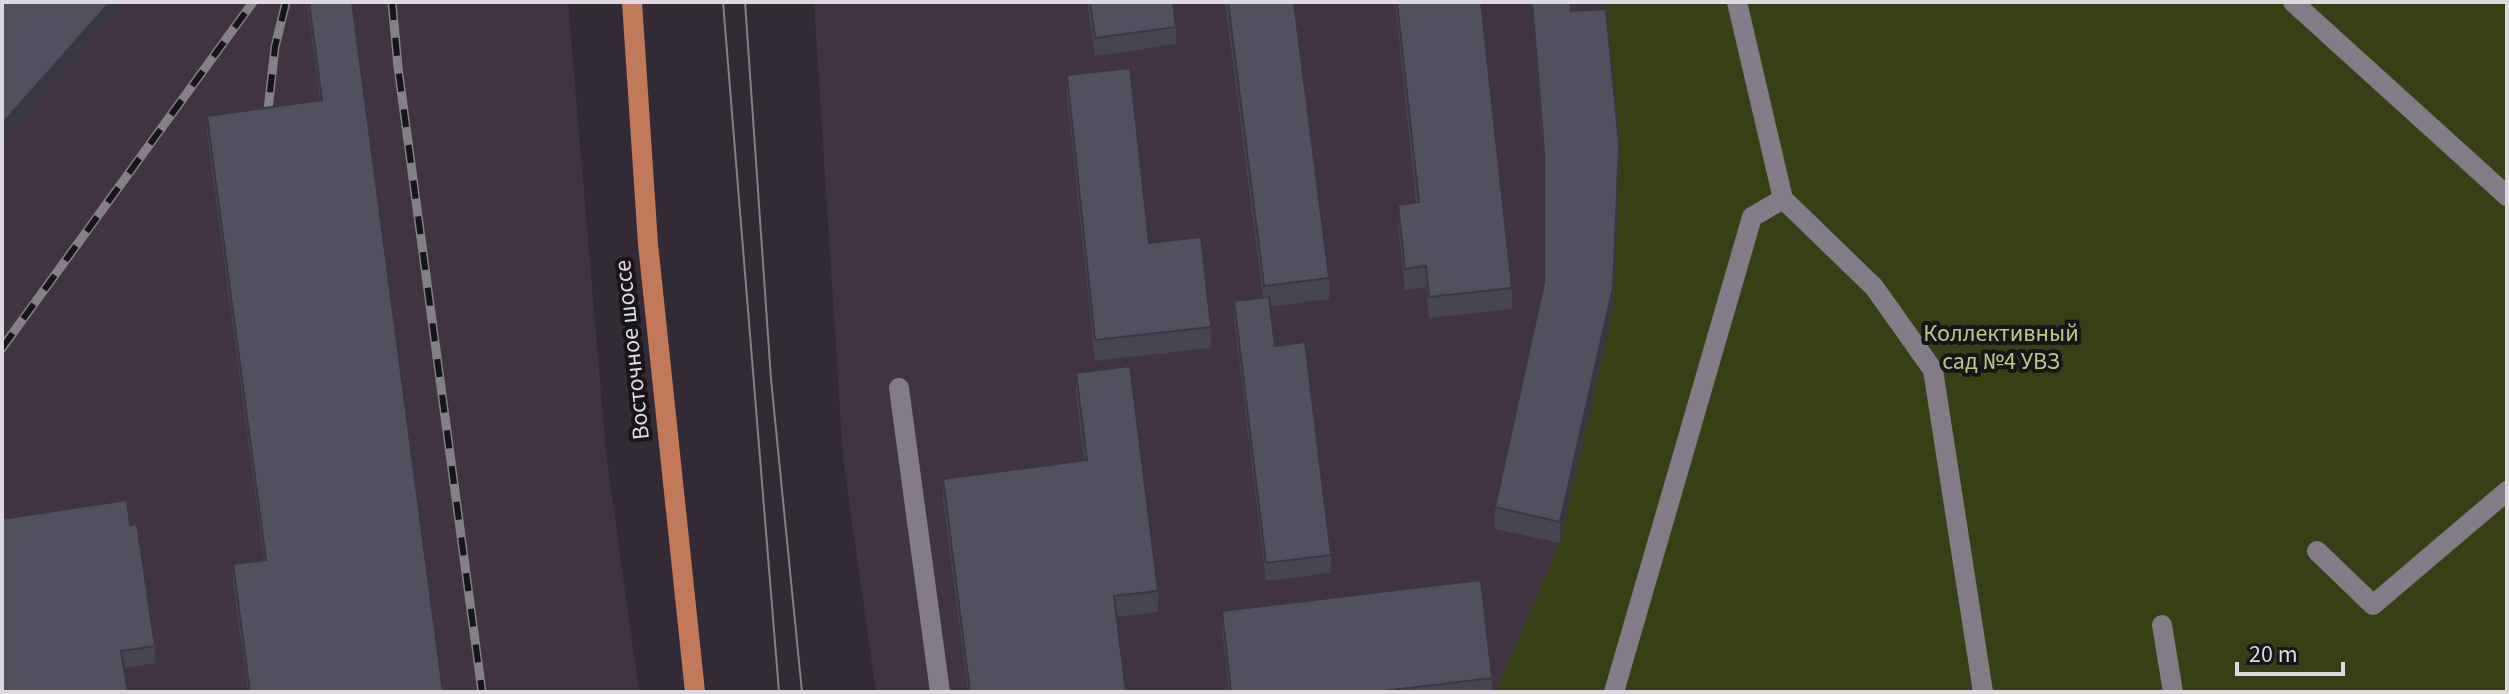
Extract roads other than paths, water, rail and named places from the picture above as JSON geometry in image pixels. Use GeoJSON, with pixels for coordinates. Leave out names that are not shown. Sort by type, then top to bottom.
{"type":"FeatureCollection","features":[{"type":"Feature","properties":{"kind":"main road","name":"Восточное шоссе"},"geometry":{"type":"LineString","coordinates":[[632,2],[648,244],[695,692]]}},
{"type":"Feature","properties":{"kind":"lane"},"geometry":{"type":"LineString","coordinates":[[1737,2],[1783,199],[1874,287],[1933,370],[1983,692]]}},
{"type":"Feature","properties":{"kind":"lane"},"geometry":{"type":"LineString","coordinates":[[2293,2],[2507,196]]}},
{"type":"Feature","properties":{"kind":"lane"},"geometry":{"type":"LineString","coordinates":[[1614,692],[1752,217],[1783,199]]}},
{"type":"Feature","properties":{"kind":"lane"},"geometry":{"type":"LineString","coordinates":[[899,388],[940,692]]}},
{"type":"Feature","properties":{"kind":"lane"},"geometry":{"type":"LineString","coordinates":[[2317,551],[2373,605],[2507,491]]}},
{"type":"Feature","properties":{"kind":"lane"},"geometry":{"type":"LineString","coordinates":[[2162,625],[2173,692]]}},
{"type":"Feature","properties":{"kind":"tram line"},"geometry":{"type":"LineString","coordinates":[[723,2],[779,692]]}},
{"type":"Feature","properties":{"kind":"tram line"},"geometry":{"type":"LineString","coordinates":[[745,2],[771,379],[802,692]]}},
{"type":"Feature","properties":{"kind":"railway"},"geometry":{"type":"LineString","coordinates":[[2,348],[253,2]]}},
{"type":"Feature","properties":{"kind":"railway"},"geometry":{"type":"LineString","coordinates":[[266,128],[275,47],[286,2]]}},
{"type":"Feature","properties":{"kind":"railway"},"geometry":{"type":"LineString","coordinates":[[392,2],[398,67],[482,692]]}},
{"type":"Feature","properties":{"kind":"park label","name":"Коллективный сад №4 УВЗ"},"geometry":{"type":"Point","coordinates":[2001,347]}}]}
